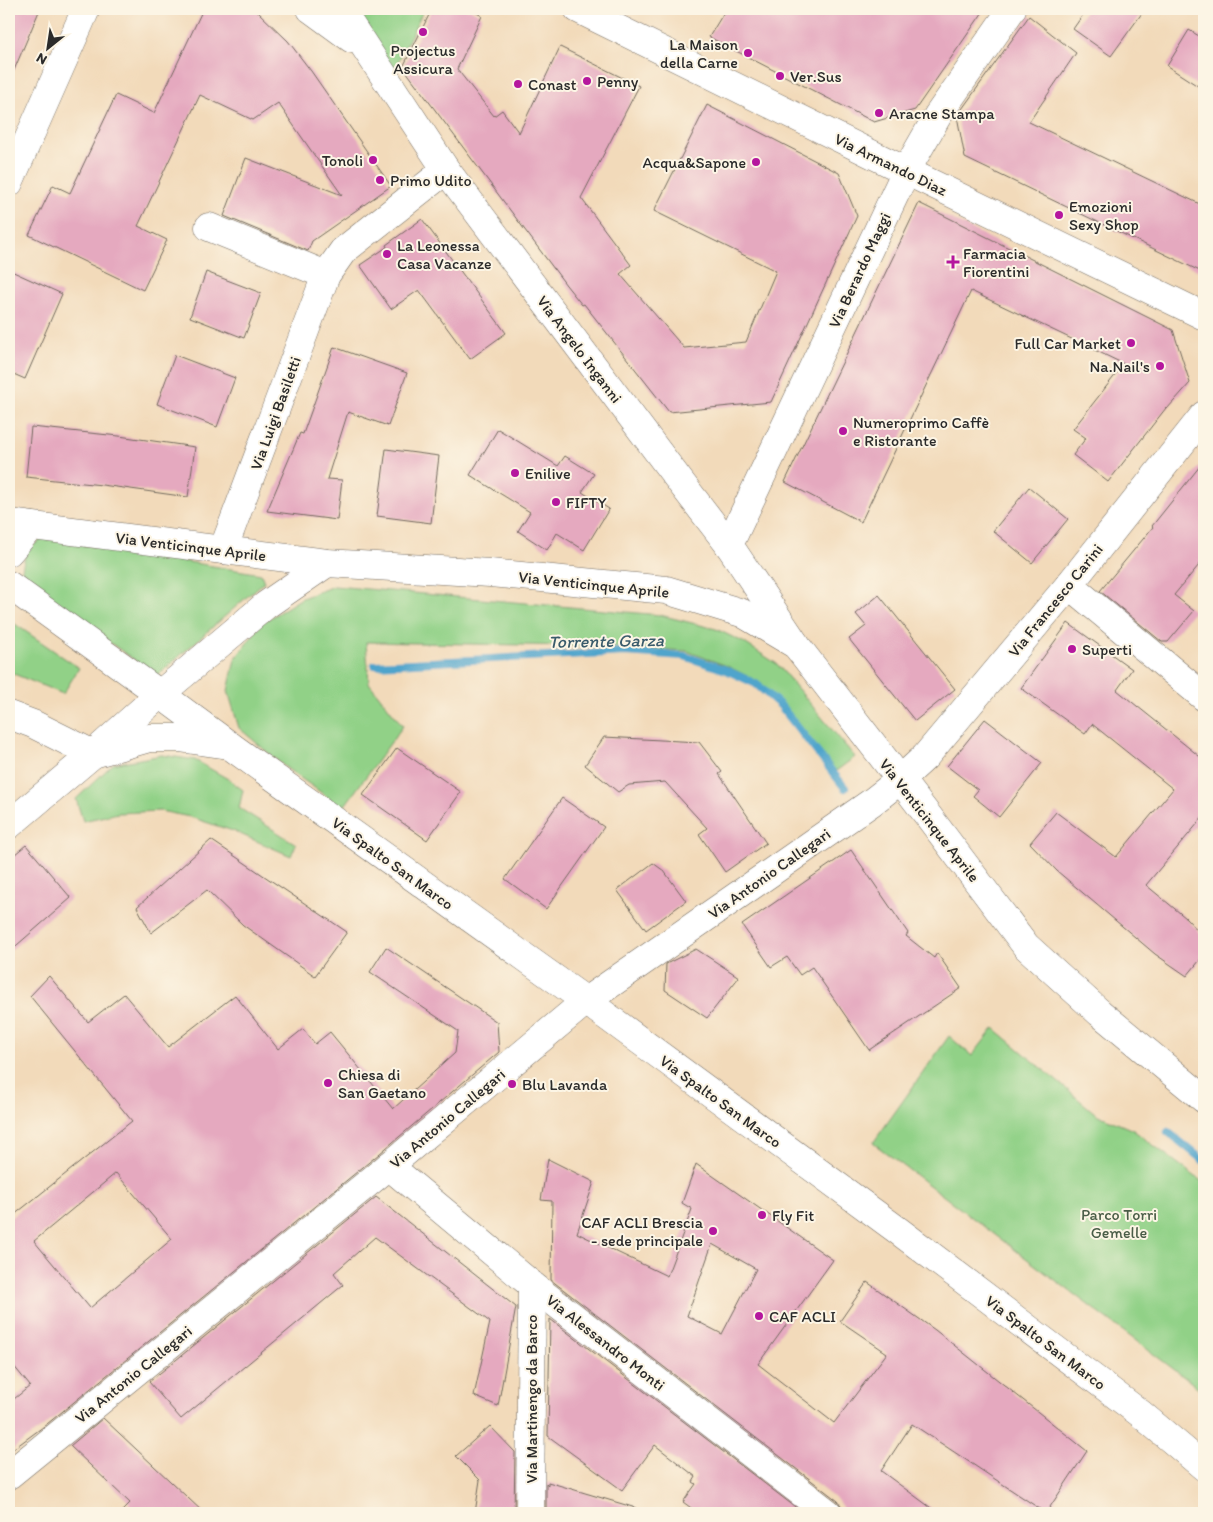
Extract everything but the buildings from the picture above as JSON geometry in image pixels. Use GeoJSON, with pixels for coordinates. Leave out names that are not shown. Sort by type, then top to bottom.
{"type":"FeatureCollection","features":[{"type":"Feature","properties":{"kind":"street"},"geometry":{"type":"LineString","coordinates":[[9,183],[86,9]]}},
{"type":"Feature","properties":{"kind":"street","name":"Via Angelo Inganni"},"geometry":{"type":"LineString","coordinates":[[311,9],[367,50]]}},
{"type":"Feature","properties":{"kind":"street","name":"Via Angelo Inganni"},"geometry":{"type":"LineString","coordinates":[[340,9],[446,170],[729,545],[796,645]]}},
{"type":"Feature","properties":{"kind":"street","name":"Via Armando Diaz"},"geometry":{"type":"LineString","coordinates":[[578,9],[906,172],[1204,316]]}},
{"type":"Feature","properties":{"kind":"street","name":"Via Berardo Maggi"},"geometry":{"type":"LineString","coordinates":[[729,545],[906,172],[938,115],[1012,9]]}},
{"type":"Feature","properties":{"kind":"street","name":"Via Luigi Basiletti"},"geometry":{"type":"LineString","coordinates":[[223,550],[326,275],[343,251],[446,170]]}},
{"type":"Feature","properties":{"kind":"street"},"geometry":{"type":"LineString","coordinates":[[209,227],[326,275]]}},
{"type":"Feature","properties":{"kind":"street","name":"Via Francesco Carini"},"geometry":{"type":"LineString","coordinates":[[900,780],[925,757],[1069,585],[1204,415]]}},
{"type":"Feature","properties":{"kind":"street"},"geometry":{"type":"LineString","coordinates":[[9,552],[20,524]]}},
{"type":"Feature","properties":{"kind":"street","name":"Via Venticinque Aprile"},"geometry":{"type":"LineString","coordinates":[[20,524],[327,563],[490,573],[666,590],[742,613],[796,645],[1026,946],[1100,1013],[1204,1099]]}},
{"type":"Feature","properties":{"kind":"street","name":"Via Spalto San Marco"},"geometry":{"type":"LineString","coordinates":[[9,825],[266,605],[327,563]]}},
{"type":"Feature","properties":{"kind":"street","name":"Via Spalto San Marco"},"geometry":{"type":"LineString","coordinates":[[9,585],[586,1001],[896,1229],[1141,1414],[1204,1467]]}},
{"type":"Feature","properties":{"kind":"street"},"geometry":{"type":"LineString","coordinates":[[1069,585],[1204,698]]}},
{"type":"Feature","properties":{"kind":"street"},"geometry":{"type":"LineString","coordinates":[[9,715],[32,724],[93,754]]}},
{"type":"Feature","properties":{"kind":"street","name":"Via Spalto San Marco"},"geometry":{"type":"LineString","coordinates":[[93,754],[149,738],[179,738],[229,745]]}},
{"type":"Feature","properties":{"kind":"street","name":"Via Antonio Callegari"},"geometry":{"type":"LineString","coordinates":[[9,1475],[389,1166],[586,1001],[872,802],[900,780]]}},
{"type":"Feature","properties":{"kind":"street","name":"Via Alessandro Monti"},"geometry":{"type":"LineString","coordinates":[[389,1166],[532,1285],[828,1513]]}},
{"type":"Feature","properties":{"kind":"street","name":"Via Martinengo da Barco"},"geometry":{"type":"LineString","coordinates":[[530,1513],[532,1285]]}},
{"type":"Feature","properties":{"kind":"green space"},"geometry":{"type":"Polygon","coordinates":[[[350,9],[424,9],[392,74],[350,9]]]}},
{"type":"Feature","properties":{"kind":"green space"},"geometry":{"type":"Polygon","coordinates":[[[43,538],[261,574],[264,582],[157,676],[20,579],[26,551],[43,538]]]}},
{"type":"Feature","properties":{"kind":"green space"},"geometry":{"type":"Polygon","coordinates":[[[334,586],[660,615],[716,629],[743,642],[777,664],[855,757],[836,771],[783,704],[759,682],[727,666],[686,651],[625,647],[366,642],[369,683],[403,726],[343,808],[285,767],[239,728],[228,691],[235,659],[262,623],[302,598],[334,586]]]}},
{"type":"Feature","properties":{"kind":"green space"},"geometry":{"type":"Polygon","coordinates":[[[9,620],[79,668],[63,694],[9,672],[9,620]]]}},
{"type":"Feature","properties":{"kind":"green space"},"geometry":{"type":"Polygon","coordinates":[[[162,755],[195,760],[243,790],[239,808],[296,844],[291,856],[233,831],[190,817],[160,811],[118,813],[83,821],[76,799],[113,764],[162,755]]]}},
{"type":"Feature","properties":{"kind":"green space","name":"Parco Torri Gemelle"},"geometry":{"type":"Polygon","coordinates":[[[994,1028],[1096,1114],[1133,1130],[1204,1183],[1204,1392],[873,1143],[949,1036],[972,1056],[994,1028]]]}},
{"type":"Feature","properties":{"kind":"waterway","name":"Torrente Garza"},"geometry":{"type":"LineString","coordinates":[[375,665],[625,652],[684,656],[726,670],[756,684],[780,705],[845,788]]}},
{"type":"Feature","properties":{"kind":"waterway","name":"Torrente Garza"},"geometry":{"type":"LineString","coordinates":[[1168,1132],[1204,1161]]}},
{"type":"Feature","properties":{"kind":"place","name":"Projectus Assicura"},"geometry":{"type":"Point","coordinates":[423,32]}},
{"type":"Feature","properties":{"kind":"place","name":"La Maison della Carne"},"geometry":{"type":"Point","coordinates":[748,53]}},
{"type":"Feature","properties":{"kind":"place","name":"Ver.Sus"},"geometry":{"type":"Point","coordinates":[780,76]}},
{"type":"Feature","properties":{"kind":"place","name":"Penny"},"geometry":{"type":"Point","coordinates":[587,81]}},
{"type":"Feature","properties":{"kind":"place","name":"Conast"},"geometry":{"type":"Point","coordinates":[518,84]}},
{"type":"Feature","properties":{"kind":"place","name":"Aracne Stampa"},"geometry":{"type":"Point","coordinates":[879,113]}},
{"type":"Feature","properties":{"kind":"place","name":"Tonoli"},"geometry":{"type":"Point","coordinates":[373,160]}},
{"type":"Feature","properties":{"kind":"place","name":"Acqua&Sapone"},"geometry":{"type":"Point","coordinates":[756,162]}},
{"type":"Feature","properties":{"kind":"place","name":"Primo Udito"},"geometry":{"type":"Point","coordinates":[380,180]}},
{"type":"Feature","properties":{"kind":"place","name":"Emozioni Sexy Shop"},"geometry":{"type":"Point","coordinates":[1059,215]}},
{"type":"Feature","properties":{"kind":"place","name":"La Leonessa Casa Vacanze"},"geometry":{"type":"Point","coordinates":[387,254]}},
{"type":"Feature","properties":{"kind":"place","name":"Farmacia Fiorentini"},"geometry":{"type":"Point","coordinates":[953,262]}},
{"type":"Feature","properties":{"kind":"place","name":"Full Car Market"},"geometry":{"type":"Point","coordinates":[1131,343]}},
{"type":"Feature","properties":{"kind":"place","name":"Na.Nail's"},"geometry":{"type":"Point","coordinates":[1160,366]}},
{"type":"Feature","properties":{"kind":"place","name":"Numeroprimo Caffè e Ristorante"},"geometry":{"type":"Point","coordinates":[843,431]}},
{"type":"Feature","properties":{"kind":"place","name":"Enilive"},"geometry":{"type":"Point","coordinates":[515,473]}},
{"type":"Feature","properties":{"kind":"place","name":"FIFTY"},"geometry":{"type":"Point","coordinates":[556,502]}},
{"type":"Feature","properties":{"kind":"place","name":"Superti"},"geometry":{"type":"Point","coordinates":[1072,649]}},
{"type":"Feature","properties":{"kind":"place","name":"Chiesa di San Gaetano"},"geometry":{"type":"Point","coordinates":[328,1083]}},
{"type":"Feature","properties":{"kind":"place","name":"Blu Lavanda"},"geometry":{"type":"Point","coordinates":[512,1084]}},
{"type":"Feature","properties":{"kind":"place","name":"Fly Fit"},"geometry":{"type":"Point","coordinates":[762,1215]}},
{"type":"Feature","properties":{"kind":"place","name":"CAF ACLI Brescia - sede principale"},"geometry":{"type":"Point","coordinates":[713,1231]}},
{"type":"Feature","properties":{"kind":"place","name":"CAF ACLI"},"geometry":{"type":"Point","coordinates":[759,1316]}}]}
